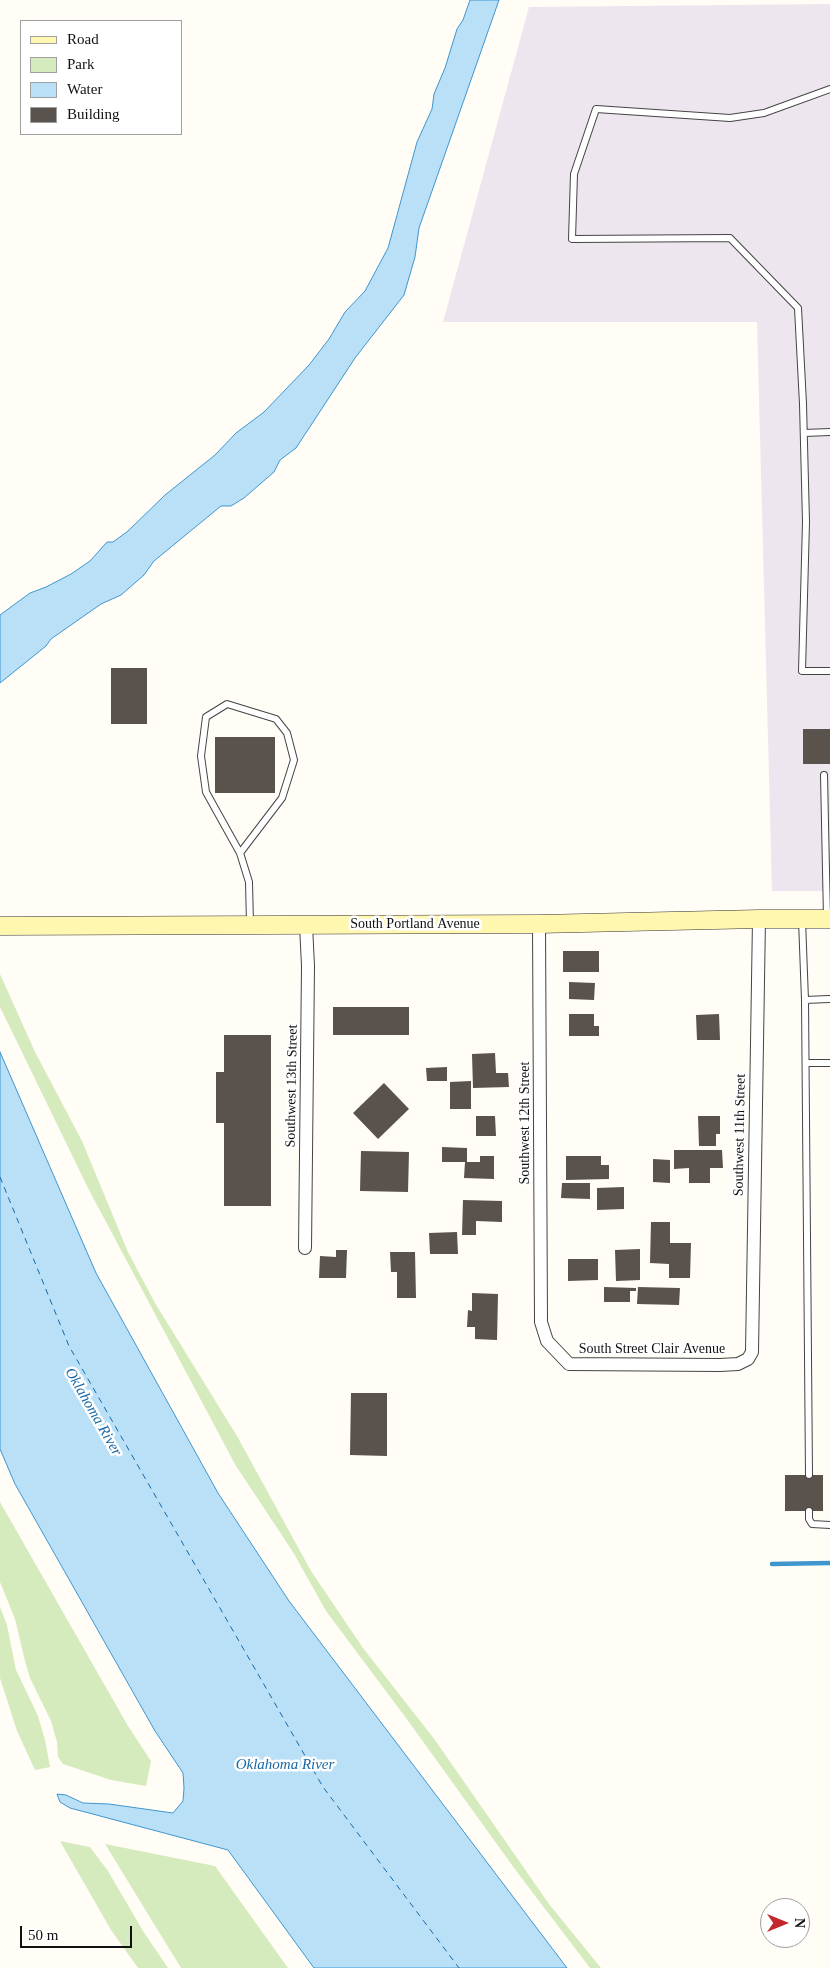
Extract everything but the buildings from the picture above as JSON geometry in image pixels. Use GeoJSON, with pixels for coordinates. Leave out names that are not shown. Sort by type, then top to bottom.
{"type":"FeatureCollection","features":[{"type":"Feature","properties":{"kind":"main road","name":"South Portland Avenue"},"geometry":{"type":"LineString","coordinates":[[0,926],[538,924],[829,919]]}},
{"type":"Feature","properties":{"kind":"street","name":"Southwest 11th Street"},"geometry":{"type":"LineString","coordinates":[[752,1352],[759,919]]}},
{"type":"Feature","properties":{"kind":"street","name":"Southwest 12th Street"},"geometry":{"type":"LineString","coordinates":[[538,924],[540,1322]]}},
{"type":"Feature","properties":{"kind":"street","name":"Southwest 13th Street"},"geometry":{"type":"LineString","coordinates":[[305,1248],[308,966],[306,925]]}},
{"type":"Feature","properties":{"kind":"street","name":"South Street Clair Avenue"},"geometry":{"type":"LineString","coordinates":[[540,1322],[547,1341],[569,1364],[738,1364],[748,1359],[752,1352]]}},
{"type":"Feature","properties":{"kind":"lane"},"geometry":{"type":"LineString","coordinates":[[830,89],[764,113],[730,118],[596,109],[574,174],[572,240],[730,238],[798,308],[806,522],[802,670],[830,671]]}},
{"type":"Feature","properties":{"kind":"lane"},"geometry":{"type":"LineString","coordinates":[[804,433],[830,432]]}},
{"type":"Feature","properties":{"kind":"lane"},"geometry":{"type":"LineString","coordinates":[[240,853],[282,798],[294,760],[287,733],[276,719],[227,704],[206,717],[202,756],[206,792],[240,853],[249,882],[250,925]]}},
{"type":"Feature","properties":{"kind":"lane"},"geometry":{"type":"LineString","coordinates":[[824,774],[829,919]]}},
{"type":"Feature","properties":{"kind":"lane"},"geometry":{"type":"LineString","coordinates":[[802,919],[806,1063],[809,1475]]}},
{"type":"Feature","properties":{"kind":"lane"},"geometry":{"type":"LineString","coordinates":[[805,1000],[830,1000]]}},
{"type":"Feature","properties":{"kind":"lane"},"geometry":{"type":"LineString","coordinates":[[806,1063],[830,1063]]}},
{"type":"Feature","properties":{"kind":"lane"},"geometry":{"type":"LineString","coordinates":[[809,1511],[812,1524],[830,1525]]}},
{"type":"Feature","properties":{"kind":"shaded area"},"geometry":{"type":"Polygon","coordinates":[[[830,4],[830,891],[772,891],[757,322],[443,322],[529,7],[830,4]]]}},
{"type":"Feature","properties":{"kind":"green space"},"geometry":{"type":"Polygon","coordinates":[[[0,974],[35,1052],[82,1141],[128,1252],[155,1303],[237,1436],[311,1571],[363,1648],[435,1740],[549,1904],[601,1968],[590,1968],[517,1872],[326,1611],[293,1552],[236,1466],[89,1190],[0,1007],[0,974]]]}},
{"type":"Feature","properties":{"kind":"green space"},"geometry":{"type":"Polygon","coordinates":[[[0,1502],[128,1726],[151,1761],[146,1786],[111,1780],[63,1764],[58,1757],[57,1742],[51,1721],[30,1678],[15,1619],[0,1582],[0,1502]]]}},
{"type":"Feature","properties":{"kind":"green space"},"geometry":{"type":"Polygon","coordinates":[[[0,1607],[7,1625],[16,1670],[38,1716],[50,1767],[35,1770],[17,1731],[0,1678],[0,1607]]]}},
{"type":"Feature","properties":{"kind":"green space"},"geometry":{"type":"Polygon","coordinates":[[[60,1841],[90,1847],[108,1871],[143,1931],[168,1968],[138,1968],[111,1930],[60,1841]]]}},
{"type":"Feature","properties":{"kind":"green space"},"geometry":{"type":"Polygon","coordinates":[[[105,1844],[215,1866],[288,1968],[181,1968],[105,1844]]]}},
{"type":"Feature","properties":{"kind":"water"},"geometry":{"type":"Polygon","coordinates":[[[470,0],[499,0],[419,228],[415,257],[404,295],[355,358],[296,448],[280,460],[274,472],[244,498],[231,506],[221,506],[154,561],[144,575],[121,595],[101,604],[51,639],[46,646],[0,683],[0,615],[30,593],[71,574],[90,561],[107,542],[113,542],[128,531],[165,495],[215,455],[236,433],[264,412],[309,365],[329,339],[345,312],[365,291],[388,248],[417,142],[432,109],[434,94],[445,68],[457,29],[463,20],[470,0]]]}},
{"type":"Feature","properties":{"kind":"water","name":"Oklahoma River"},"geometry":{"type":"Polygon","coordinates":[[[0,1052],[96,1273],[218,1493],[289,1601],[567,1968],[314,1968],[228,1850],[70,1808],[60,1802],[57,1794],[66,1795],[83,1803],[109,1804],[173,1813],[183,1801],[183,1773],[155,1731],[15,1484],[0,1449],[0,1052]]]}},
{"type":"Feature","properties":{"kind":"waterway"},"geometry":{"type":"LineString","coordinates":[[772,1564],[830,1563]]}},
{"type":"Feature","properties":{"kind":"ferry route"},"geometry":{"type":"LineString","coordinates":[[0,1177],[69,1346],[323,1787],[459,1968]]}}]}
